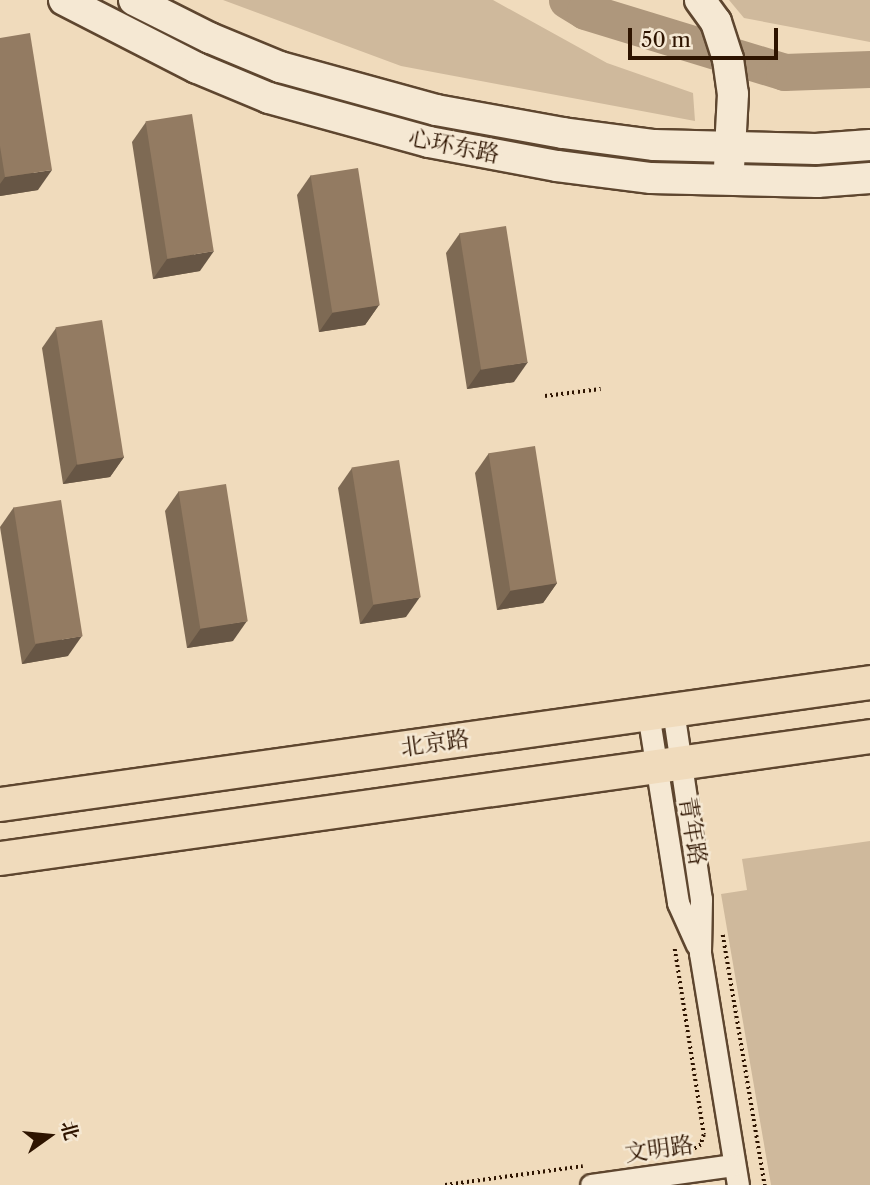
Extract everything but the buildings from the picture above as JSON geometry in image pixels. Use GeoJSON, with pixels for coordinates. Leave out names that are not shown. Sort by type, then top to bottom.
{"type":"FeatureCollection","features":[{"type":"Feature","properties":{"kind":"main road","name":"心环东路"},"geometry":{"type":"LineString","coordinates":[[64,0],[197,68],[269,99],[429,142],[558,166],[651,178],[728,182],[817,182],[870,178]]}},
{"type":"Feature","properties":{"kind":"main road","name":"心环东路"},"geometry":{"type":"LineString","coordinates":[[134,0],[210,38],[280,67],[376,95],[562,133],[654,145],[730,149],[816,149],[870,145]]}},
{"type":"Feature","properties":{"kind":"main road"},"geometry":{"type":"LineString","coordinates":[[708,11],[728,59],[733,94],[728,182]]}},
{"type":"Feature","properties":{"kind":"main road","name":"北京路"},"geometry":{"type":"LineString","coordinates":[[0,804],[870,682]]}},
{"type":"Feature","properties":{"kind":"main road"},"geometry":{"type":"LineString","coordinates":[[0,858],[870,736]]}},
{"type":"Feature","properties":{"kind":"street","name":"青年路"},"geometry":{"type":"LineString","coordinates":[[660,711],[668,764],[678,902],[700,953],[736,1175]]}},
{"type":"Feature","properties":{"kind":"street","name":"文明路"},"geometry":{"type":"LineString","coordinates":[[593,1175],[736,1175]]}},
{"type":"Feature","properties":{"kind":"path"},"geometry":{"type":"LineString","coordinates":[[545,396],[601,389]]}},
{"type":"Feature","properties":{"kind":"path"},"geometry":{"type":"LineString","coordinates":[[721,925],[765,1185]]}},
{"type":"Feature","properties":{"kind":"path"},"geometry":{"type":"LineString","coordinates":[[673,937],[704,1135],[701,1145],[692,1151]]}},
{"type":"Feature","properties":{"kind":"path"},"geometry":{"type":"LineString","coordinates":[[445,1185],[593,1175]]}},
{"type":"Feature","properties":{"kind":"shaded area"},"geometry":{"type":"Polygon","coordinates":[[[223,0],[493,0],[607,63],[693,93],[695,121],[401,66],[223,0]]]}},
{"type":"Feature","properties":{"kind":"shaded area"},"geometry":{"type":"Polygon","coordinates":[[[729,0],[870,0],[870,42],[744,18],[729,0]]]}},
{"type":"Feature","properties":{"kind":"shaded area"},"geometry":{"type":"Polygon","coordinates":[[[870,841],[870,1185],[771,1185],[721,894],[747,890],[742,859],[870,841]]]}},
{"type":"Feature","properties":{"kind":"waterway"},"geometry":{"type":"LineString","coordinates":[[567,0],[585,11],[784,72],[870,69]]}}]}
